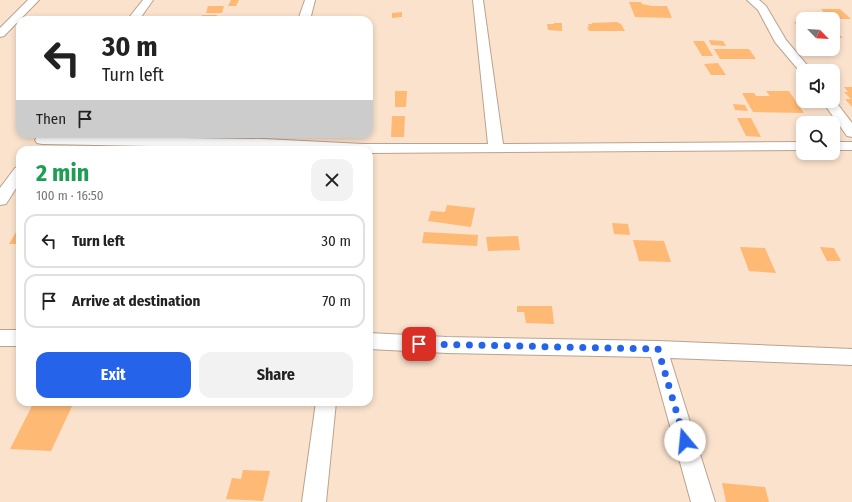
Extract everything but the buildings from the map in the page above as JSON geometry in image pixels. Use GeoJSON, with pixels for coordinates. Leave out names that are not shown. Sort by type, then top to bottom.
{"type":"FeatureCollection","features":[{"type":"Feature","properties":{"kind":"street"},"geometry":{"type":"LineString","coordinates":[[18,16],[34,0]]}},
{"type":"Feature","properties":{"kind":"street"},"geometry":{"type":"LineString","coordinates":[[136,16],[148,0]]}},
{"type":"Feature","properties":{"kind":"street"},"geometry":{"type":"LineString","coordinates":[[305,16],[310,0]]}},
{"type":"Feature","properties":{"kind":"street"},"geometry":{"type":"LineString","coordinates":[[478,0],[496,148]]}},
{"type":"Feature","properties":{"kind":"street"},"geometry":{"type":"LineString","coordinates":[[752,0],[762,8],[781,42],[800,64]]}},
{"type":"Feature","properties":{"kind":"street"},"geometry":{"type":"LineString","coordinates":[[0,34],[16,18]]}},
{"type":"Feature","properties":{"kind":"street"},"geometry":{"type":"LineString","coordinates":[[834,108],[852,132]]}},
{"type":"Feature","properties":{"kind":"street"},"geometry":{"type":"LineString","coordinates":[[41,141],[266,138],[337,146]]}},
{"type":"Feature","properties":{"kind":"street"},"geometry":{"type":"LineString","coordinates":[[373,149],[796,146]]}},
{"type":"Feature","properties":{"kind":"street"},"geometry":{"type":"LineString","coordinates":[[840,146],[852,146]]}},
{"type":"Feature","properties":{"kind":"street"},"geometry":{"type":"LineString","coordinates":[[0,200],[16,177]]}},
{"type":"Feature","properties":{"kind":"street"},"geometry":{"type":"LineString","coordinates":[[0,338],[16,338]]}},
{"type":"Feature","properties":{"kind":"street"},"geometry":{"type":"LineString","coordinates":[[373,341],[447,345],[658,349],[852,357]]}},
{"type":"Feature","properties":{"kind":"street"},"geometry":{"type":"LineString","coordinates":[[658,349],[703,502]]}},
{"type":"Feature","properties":{"kind":"street"},"geometry":{"type":"LineString","coordinates":[[314,502],[326,406]]}},
{"type":"Feature","properties":{"kind":"route"},"geometry":{"type":"LineString","coordinates":[[419,344],[658,349],[685,441]]}}]}
